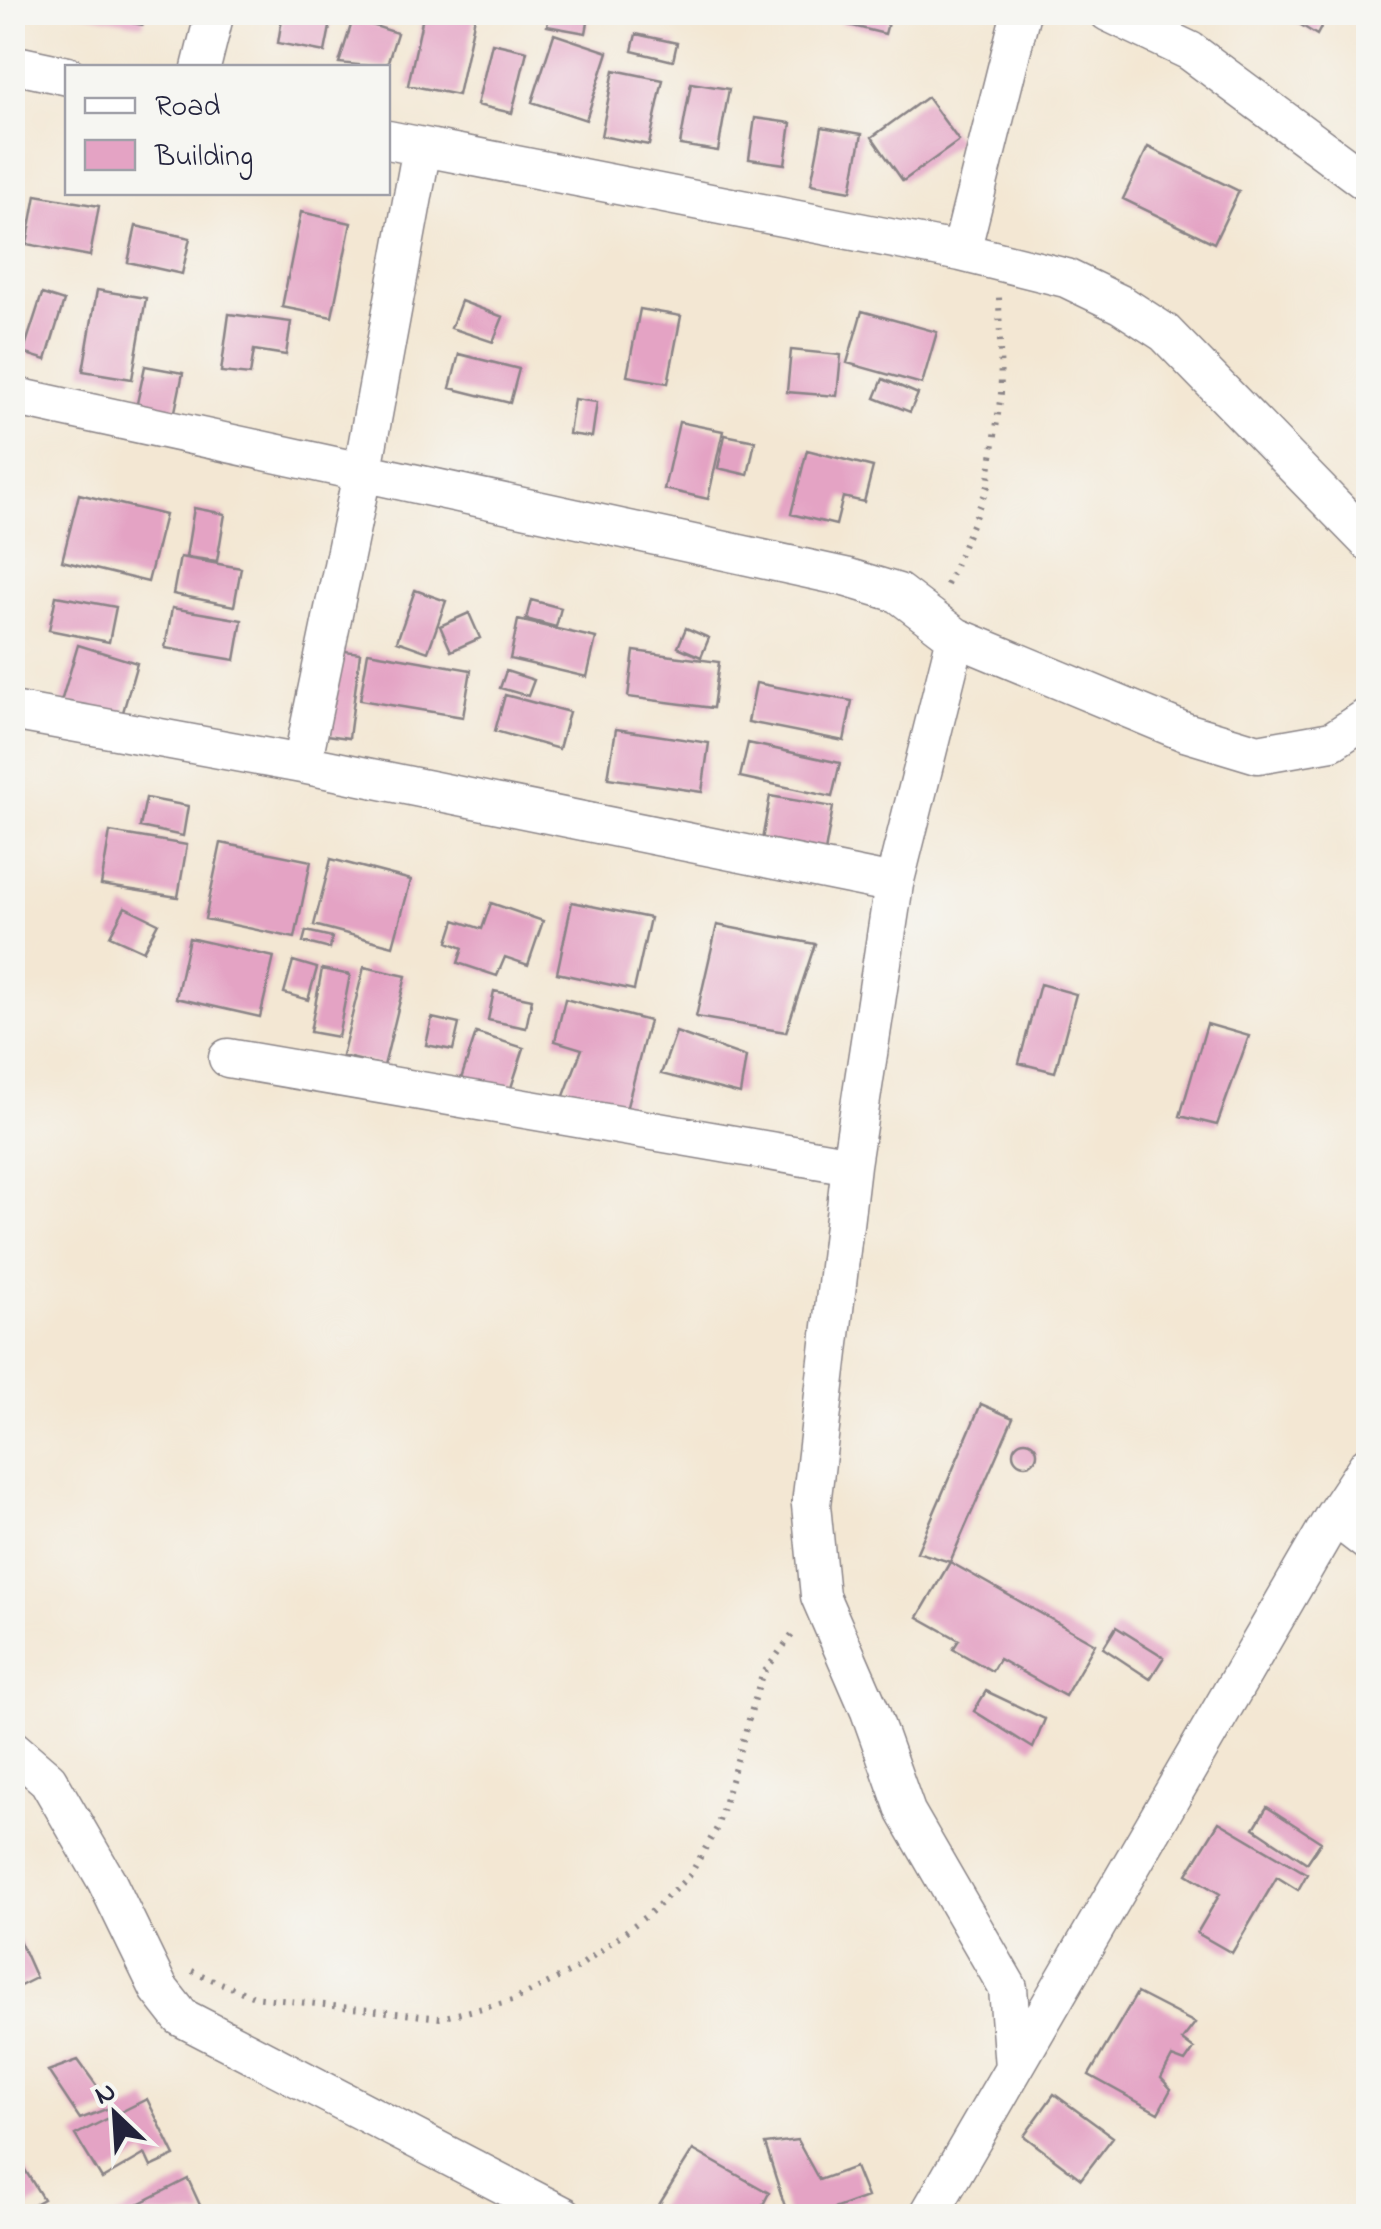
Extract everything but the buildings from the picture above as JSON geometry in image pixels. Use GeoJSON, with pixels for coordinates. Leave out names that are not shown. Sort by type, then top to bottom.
{"type":"FeatureCollection","features":[{"type":"Feature","properties":{"kind":"street"},"geometry":{"type":"LineString","coordinates":[[202,65],[215,12]]}},
{"type":"Feature","properties":{"kind":"street"},"geometry":{"type":"LineString","coordinates":[[962,252],[1021,12]]}},
{"type":"Feature","properties":{"kind":"street"},"geometry":{"type":"LineString","coordinates":[[1108,12],[1190,52],[1368,182]]}},
{"type":"Feature","properties":{"kind":"street"},"geometry":{"type":"LineString","coordinates":[[12,64],[65,75]]}},
{"type":"Feature","properties":{"kind":"street"},"geometry":{"type":"LineString","coordinates":[[302,764],[363,470],[405,143],[962,252],[1066,278],[1122,305],[1164,333],[1368,541]]}},
{"type":"Feature","properties":{"kind":"street"},"geometry":{"type":"LineString","coordinates":[[12,396],[846,577],[898,593],[944,628],[1185,732],[1258,754],[1332,741],[1368,717]]}},
{"type":"Feature","properties":{"kind":"street"},"geometry":{"type":"LineString","coordinates":[[944,628],[894,884],[851,1165],[811,1505],[820,1596],[870,1711],[906,1812],[1008,1988],[1014,2067]]}},
{"type":"Feature","properties":{"kind":"street"},"geometry":{"type":"LineString","coordinates":[[12,712],[302,764],[894,884]]}},
{"type":"Feature","properties":{"kind":"street"},"geometry":{"type":"LineString","coordinates":[[228,1058],[851,1165]]}},
{"type":"Feature","properties":{"kind":"street"},"geometry":{"type":"LineString","coordinates":[[928,2216],[1334,1516],[1368,1465]]}},
{"type":"Feature","properties":{"kind":"street"},"geometry":{"type":"LineString","coordinates":[[1334,1516],[1368,1542]]}},
{"type":"Feature","properties":{"kind":"street"},"geometry":{"type":"LineString","coordinates":[[12,1749],[48,1780],[159,1989],[181,2017],[564,2216]]}},
{"type":"Feature","properties":{"kind":"path"},"geometry":{"type":"LineString","coordinates":[[944,628],[988,486],[1001,394],[1000,262]]}},
{"type":"Feature","properties":{"kind":"path"},"geometry":{"type":"LineString","coordinates":[[140,1950],[254,1996],[440,2018],[512,2002],[576,1969],[650,1913],[690,1875],[717,1828],[762,1676],[820,1596]]}}]}
